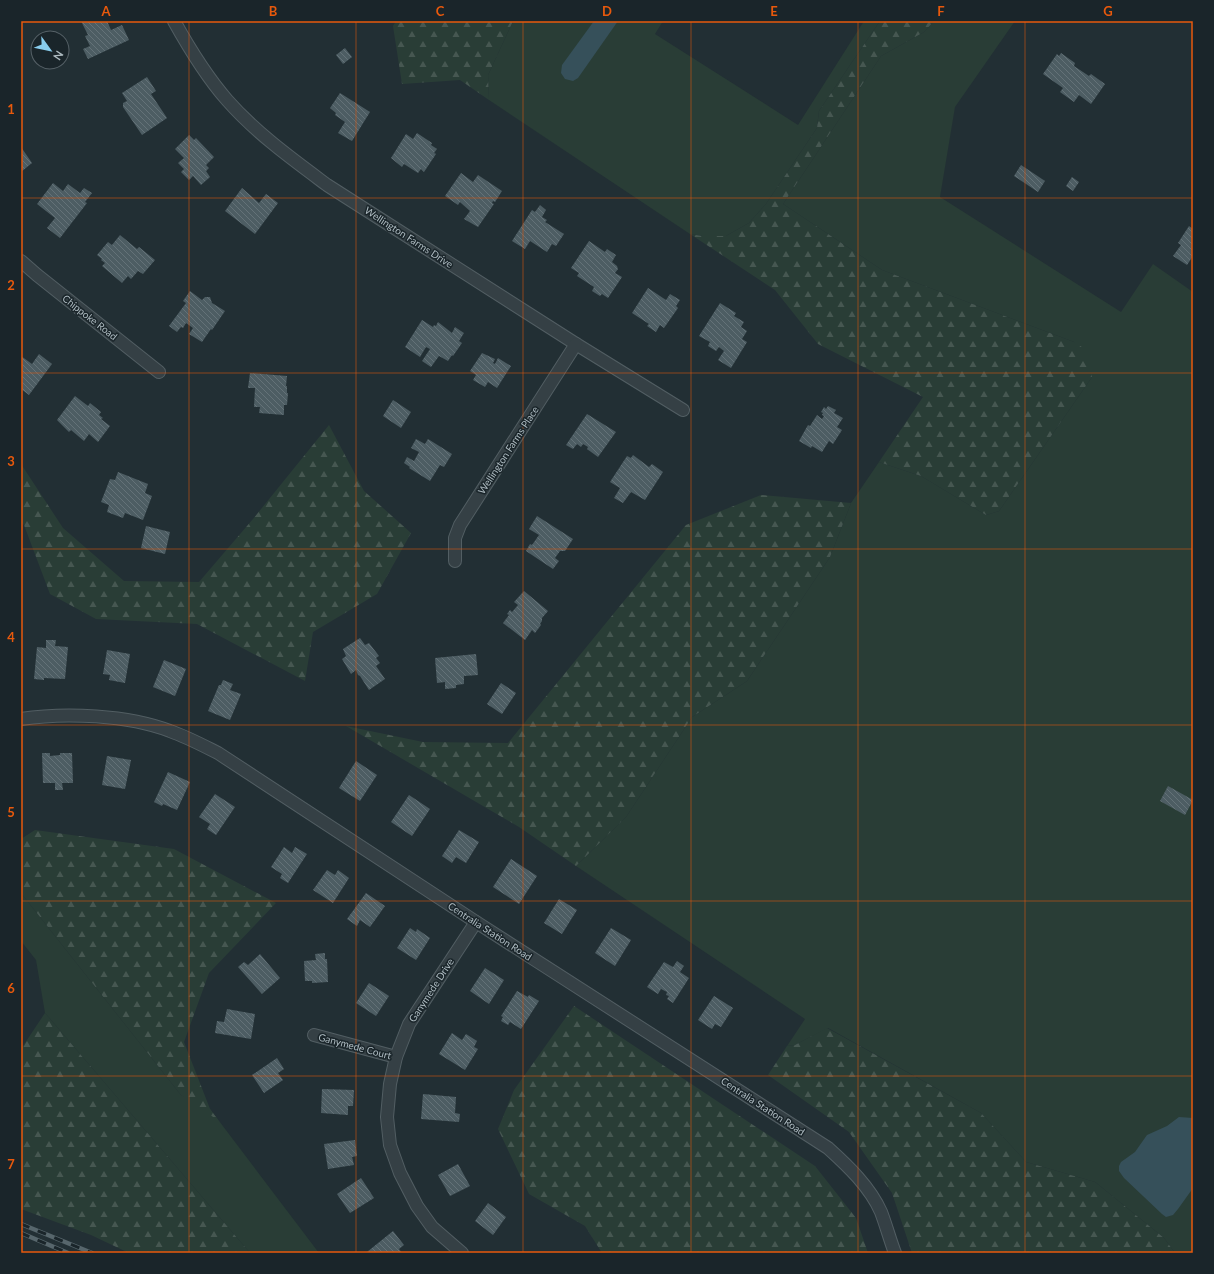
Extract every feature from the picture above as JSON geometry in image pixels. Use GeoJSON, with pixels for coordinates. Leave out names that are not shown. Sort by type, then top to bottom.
{"type":"FeatureCollection","features":[{"type":"Feature","properties":{"kind":"street","name":"Wellington Farms Drive"},"geometry":{"type":"LineString","coordinates":[[174,21],[185,41],[204,69],[228,100],[259,131],[292,159],[327,185],[576,344],[683,410]]}},
{"type":"Feature","properties":{"kind":"street","name":"Chippoke Road"},"geometry":{"type":"LineString","coordinates":[[21,261],[42,280],[159,372]]}},
{"type":"Feature","properties":{"kind":"street","name":"Wellington Farms Place"},"geometry":{"type":"LineString","coordinates":[[455,560],[455,538],[460,525],[576,344]]}},
{"type":"Feature","properties":{"kind":"street","name":"Centralia Station Road"},"geometry":{"type":"LineString","coordinates":[[21,719],[44,715],[100,716],[134,721],[169,730],[218,753],[476,922],[828,1148],[848,1165],[869,1193],[880,1211],[895,1253]]}},
{"type":"Feature","properties":{"kind":"street","name":"Ganymede Drive"},"geometry":{"type":"LineString","coordinates":[[462,1253],[432,1227],[417,1206],[400,1173],[390,1145],[387,1117],[390,1084],[396,1057],[409,1024],[476,922]]}},
{"type":"Feature","properties":{"kind":"street","name":"Ganymede Court"},"geometry":{"type":"LineString","coordinates":[[314,1035],[396,1057]]}},
{"type":"Feature","properties":{"kind":"green space"},"geometry":{"type":"Polygon","coordinates":[[[396,21],[513,21],[488,75],[489,100],[460,80],[402,84],[393,26],[396,21]]]}},
{"type":"Feature","properties":{"kind":"green space"},"geometry":{"type":"Polygon","coordinates":[[[513,21],[663,21],[655,34],[798,125],[864,21],[880,21],[819,111],[817,128],[766,204],[749,223],[726,236],[702,236],[690,234],[489,100],[488,75],[513,21]]]}},
{"type":"Feature","properties":{"kind":"green space"},"geometry":{"type":"Polygon","coordinates":[[[880,21],[934,21],[924,32],[881,56],[783,204],[882,270],[1074,342],[1088,351],[1092,377],[999,511],[986,515],[921,476],[879,462],[923,397],[818,344],[775,290],[690,234],[702,236],[726,236],[749,223],[766,204],[817,128],[819,111],[880,21]]]}},
{"type":"Feature","properties":{"kind":"green space"},"geometry":{"type":"Polygon","coordinates":[[[934,21],[1015,21],[955,107],[940,197],[1121,312],[1153,264],[1193,292],[1193,1253],[1175,1253],[1164,1238],[1095,1182],[1026,1162],[981,1113],[828,1028],[795,1045],[787,1046],[805,1019],[576,866],[626,817],[692,717],[747,681],[830,557],[851,503],[879,462],[921,476],[986,515],[999,511],[1092,377],[1074,342],[882,270],[783,204],[881,56],[924,32],[934,21]]]}},
{"type":"Feature","properties":{"kind":"green space"},"geometry":{"type":"Polygon","coordinates":[[[329,425],[364,491],[411,533],[377,594],[313,632],[305,681],[197,624],[96,619],[50,594],[24,525],[21,522],[21,464],[63,528],[124,581],[199,582],[253,519],[329,425]]]}},
{"type":"Feature","properties":{"kind":"green space"},"geometry":{"type":"Polygon","coordinates":[[[761,495],[851,503],[830,557],[747,681],[692,717],[626,817],[576,866],[519,827],[346,726],[423,742],[508,743],[686,525],[761,495]]]}},
{"type":"Feature","properties":{"kind":"green space"},"geometry":{"type":"Polygon","coordinates":[[[35,830],[174,849],[276,903],[209,973],[184,1042],[210,1109],[219,1121],[181,1095],[21,893],[21,839],[35,830]]]}},
{"type":"Feature","properties":{"kind":"green space"},"geometry":{"type":"Polygon","coordinates":[[[21,893],[181,1095],[210,1109],[319,1253],[250,1253],[45,1013],[36,960],[21,941],[21,893]]]}},
{"type":"Feature","properties":{"kind":"green space"},"geometry":{"type":"Polygon","coordinates":[[[574,1006],[815,1166],[856,1218],[868,1253],[602,1253],[585,1226],[529,1194],[498,1129],[514,1090],[574,1006]]]}},
{"type":"Feature","properties":{"kind":"green space"},"geometry":{"type":"Polygon","coordinates":[[[45,1013],[250,1253],[129,1253],[91,1235],[21,1209],[21,1049],[45,1013]]]}},
{"type":"Feature","properties":{"kind":"green space"},"geometry":{"type":"Polygon","coordinates":[[[827,1028],[981,1113],[1026,1162],[1095,1182],[1164,1238],[1175,1253],[912,1253],[892,1193],[849,1132],[768,1075],[787,1046],[795,1045],[827,1028]]]}},
{"type":"Feature","properties":{"kind":"water"},"geometry":{"type":"Polygon","coordinates":[[[594,21],[618,21],[578,78],[573,81],[565,79],[561,73],[562,65],[594,21]]]}},
{"type":"Feature","properties":{"kind":"water"},"geometry":{"type":"Polygon","coordinates":[[[1179,1117],[1193,1118],[1193,1188],[1173,1215],[1166,1217],[1124,1178],[1119,1171],[1119,1166],[1121,1162],[1135,1152],[1147,1135],[1167,1126],[1179,1117]]]}},
{"type":"Feature","properties":{"kind":"building"},"geometry":{"type":"Polygon","coordinates":[[[81,21],[107,21],[111,30],[122,25],[129,40],[88,59],[83,49],[90,46],[85,36],[88,35],[81,21]]]}},
{"type":"Feature","properties":{"kind":"building"},"geometry":{"type":"Polygon","coordinates":[[[345,48],[352,57],[343,64],[336,55],[345,48]]]}},
{"type":"Feature","properties":{"kind":"building"},"geometry":{"type":"Polygon","coordinates":[[[1061,53],[1075,63],[1074,66],[1089,76],[1091,74],[1105,84],[1091,104],[1079,95],[1074,102],[1060,92],[1063,88],[1043,74],[1057,54],[1059,56],[1061,53]]]}},
{"type":"Feature","properties":{"kind":"building"},"geometry":{"type":"Polygon","coordinates":[[[147,77],[156,91],[151,94],[167,118],[142,135],[123,107],[123,103],[127,101],[122,93],[147,77]]]}},
{"type":"Feature","properties":{"kind":"building"},"geometry":{"type":"Polygon","coordinates":[[[340,93],[370,112],[352,141],[338,133],[345,122],[335,115],[336,113],[330,108],[340,93]]]}},
{"type":"Feature","properties":{"kind":"building"},"geometry":{"type":"Polygon","coordinates":[[[417,133],[432,143],[431,145],[437,149],[434,153],[436,154],[424,172],[421,169],[418,173],[404,164],[402,167],[391,158],[406,134],[413,139],[417,133]]]}},
{"type":"Feature","properties":{"kind":"building"},"geometry":{"type":"Polygon","coordinates":[[[189,135],[194,140],[196,138],[214,157],[206,165],[209,168],[206,171],[210,177],[201,185],[193,176],[189,180],[181,172],[184,169],[178,163],[184,158],[175,149],[189,135]]]}},
{"type":"Feature","properties":{"kind":"building"},"geometry":{"type":"Polygon","coordinates":[[[21,147],[32,163],[21,172],[21,147]]]}},
{"type":"Feature","properties":{"kind":"building"},"geometry":{"type":"Polygon","coordinates":[[[1021,165],[1045,181],[1038,192],[1014,176],[1021,165]]]}},
{"type":"Feature","properties":{"kind":"building"},"geometry":{"type":"Polygon","coordinates":[[[461,173],[473,182],[478,175],[502,191],[495,202],[493,201],[492,203],[494,204],[478,227],[464,219],[470,211],[460,202],[458,205],[445,196],[461,173]]]}},
{"type":"Feature","properties":{"kind":"building"},"geometry":{"type":"Polygon","coordinates":[[[1072,177],[1079,182],[1073,191],[1066,186],[1072,177]]]}},
{"type":"Feature","properties":{"kind":"building"},"geometry":{"type":"Polygon","coordinates":[[[53,183],[63,191],[68,184],[80,193],[84,188],[92,193],[85,202],[87,203],[60,238],[47,228],[55,218],[37,204],[53,183]]]}},
{"type":"Feature","properties":{"kind":"building"},"geometry":{"type":"Polygon","coordinates":[[[242,188],[259,203],[266,194],[278,203],[255,234],[225,211],[242,188]]]}},
{"type":"Feature","properties":{"kind":"building"},"geometry":{"type":"Polygon","coordinates":[[[540,205],[546,210],[542,217],[547,220],[545,222],[564,234],[556,246],[552,244],[547,252],[530,241],[525,249],[512,241],[532,210],[535,212],[540,205]]]}},
{"type":"Feature","properties":{"kind":"building"},"geometry":{"type":"Polygon","coordinates":[[[1189,226],[1193,229],[1193,256],[1187,265],[1173,256],[1181,245],[1178,243],[1189,226]]]}},
{"type":"Feature","properties":{"kind":"building"},"geometry":{"type":"Polygon","coordinates":[[[120,235],[137,249],[139,247],[155,260],[143,274],[138,271],[131,279],[128,276],[122,283],[102,266],[105,263],[97,255],[108,242],[112,245],[120,235]]]}},
{"type":"Feature","properties":{"kind":"building"},"geometry":{"type":"Polygon","coordinates":[[[589,241],[605,252],[607,249],[616,255],[612,262],[618,269],[615,273],[622,277],[608,298],[602,294],[600,296],[592,291],[594,287],[577,276],[579,273],[571,268],[589,241]]]}},
{"type":"Feature","properties":{"kind":"building"},"geometry":{"type":"Polygon","coordinates":[[[648,288],[666,300],[670,294],[680,300],[676,306],[678,308],[664,328],[660,325],[656,332],[647,326],[649,324],[632,313],[648,288]]]}},
{"type":"Feature","properties":{"kind":"building"},"geometry":{"type":"Polygon","coordinates":[[[190,291],[202,300],[205,297],[210,297],[212,303],[225,311],[202,342],[189,334],[193,328],[186,323],[183,328],[181,327],[177,332],[169,326],[186,303],[183,301],[190,291]]]}},
{"type":"Feature","properties":{"kind":"building"},"geometry":{"type":"Polygon","coordinates":[[[720,303],[736,313],[734,316],[744,322],[741,327],[747,331],[742,339],[747,342],[731,368],[718,360],[724,351],[719,347],[716,351],[708,346],[710,342],[699,336],[720,303]]]}},
{"type":"Feature","properties":{"kind":"building"},"geometry":{"type":"Polygon","coordinates":[[[422,320],[433,327],[434,325],[436,326],[438,322],[452,333],[455,327],[464,333],[459,341],[462,343],[448,361],[439,356],[431,367],[422,361],[430,349],[426,347],[420,357],[405,347],[422,320]]]}},
{"type":"Feature","properties":{"kind":"building"},"geometry":{"type":"Polygon","coordinates":[[[482,353],[495,359],[493,363],[495,364],[498,358],[511,366],[497,388],[488,382],[485,387],[473,380],[476,375],[470,371],[482,353]]]}},
{"type":"Feature","properties":{"kind":"building"},"geometry":{"type":"Polygon","coordinates":[[[39,354],[52,364],[29,395],[21,389],[21,356],[32,364],[39,354]]]}},
{"type":"Feature","properties":{"kind":"building"},"geometry":{"type":"Polygon","coordinates":[[[250,373],[287,376],[286,386],[288,393],[287,405],[284,405],[284,415],[259,413],[260,407],[254,407],[255,388],[248,388],[250,373]]]}},
{"type":"Feature","properties":{"kind":"building"},"geometry":{"type":"Polygon","coordinates":[[[75,396],[88,406],[90,403],[101,412],[99,415],[103,418],[101,419],[110,426],[98,442],[89,434],[84,441],[71,430],[69,432],[57,420],[75,396]]]}},
{"type":"Feature","properties":{"kind":"building"},"geometry":{"type":"Polygon","coordinates":[[[393,400],[411,412],[401,428],[383,416],[393,400]]]}},
{"type":"Feature","properties":{"kind":"building"},"geometry":{"type":"Polygon","coordinates":[[[828,406],[836,410],[834,413],[843,418],[837,427],[842,430],[833,444],[829,441],[822,452],[799,441],[808,425],[810,426],[817,415],[822,419],[824,416],[821,412],[824,407],[826,409],[828,406]]]}},
{"type":"Feature","properties":{"kind":"building"},"geometry":{"type":"Polygon","coordinates":[[[587,414],[616,432],[598,457],[583,444],[581,447],[577,444],[573,449],[566,445],[587,414]]]}},
{"type":"Feature","properties":{"kind":"building"},"geometry":{"type":"Polygon","coordinates":[[[416,439],[425,444],[428,439],[452,454],[444,467],[440,465],[430,481],[409,468],[410,467],[404,463],[407,457],[414,461],[419,452],[411,448],[416,439]]]}},
{"type":"Feature","properties":{"kind":"building"},"geometry":{"type":"Polygon","coordinates":[[[633,455],[649,467],[652,464],[663,472],[645,500],[631,492],[623,503],[614,498],[620,488],[610,482],[627,456],[631,458],[633,455]]]}},
{"type":"Feature","properties":{"kind":"building"},"geometry":{"type":"Polygon","coordinates":[[[118,472],[148,484],[145,493],[152,496],[143,520],[125,513],[123,518],[107,512],[109,505],[101,502],[110,479],[115,480],[118,472]]]}},
{"type":"Feature","properties":{"kind":"building"},"geometry":{"type":"Polygon","coordinates":[[[537,516],[573,539],[565,551],[560,551],[555,558],[559,561],[553,569],[526,551],[530,544],[532,545],[539,535],[529,529],[537,516]]]}},
{"type":"Feature","properties":{"kind":"building"},"geometry":{"type":"Polygon","coordinates":[[[146,526],[170,532],[165,554],[141,548],[146,526]]]}},
{"type":"Feature","properties":{"kind":"building"},"geometry":{"type":"Polygon","coordinates":[[[524,591],[548,611],[542,618],[541,625],[535,633],[532,630],[525,640],[503,623],[509,615],[507,614],[510,610],[512,612],[518,605],[514,602],[524,591]]]}},
{"type":"Feature","properties":{"kind":"building"},"geometry":{"type":"Polygon","coordinates":[[[360,638],[365,645],[369,643],[379,656],[376,658],[380,663],[376,666],[385,679],[369,690],[356,670],[351,674],[342,659],[346,656],[343,649],[360,638]]]}},
{"type":"Feature","properties":{"kind":"building"},"geometry":{"type":"Polygon","coordinates":[[[46,640],[56,640],[55,646],[68,647],[65,679],[34,679],[37,647],[46,648],[46,640]]]}},
{"type":"Feature","properties":{"kind":"building"},"geometry":{"type":"Polygon","coordinates":[[[107,650],[130,654],[125,683],[109,680],[110,675],[103,674],[107,650]]]}},
{"type":"Feature","properties":{"kind":"building"},"geometry":{"type":"Polygon","coordinates":[[[476,654],[478,675],[464,676],[464,684],[456,685],[456,688],[445,689],[445,682],[437,683],[435,658],[476,654]]]}},
{"type":"Feature","properties":{"kind":"building"},"geometry":{"type":"Polygon","coordinates":[[[164,660],[186,669],[175,696],[153,687],[164,660]]]}},
{"type":"Feature","properties":{"kind":"building"},"geometry":{"type":"Polygon","coordinates":[[[223,680],[233,684],[230,690],[241,694],[230,720],[208,711],[219,685],[221,685],[223,680]]]}},
{"type":"Feature","properties":{"kind":"building"},"geometry":{"type":"Polygon","coordinates":[[[501,683],[516,693],[502,714],[487,704],[501,683]]]}},
{"type":"Feature","properties":{"kind":"building"},"geometry":{"type":"Polygon","coordinates":[[[42,753],[50,753],[50,756],[60,755],[60,753],[72,753],[73,783],[62,783],[63,790],[55,790],[55,783],[43,783],[42,753]]]}},
{"type":"Feature","properties":{"kind":"building"},"geometry":{"type":"Polygon","coordinates":[[[107,756],[131,760],[125,789],[102,785],[107,756]]]}},
{"type":"Feature","properties":{"kind":"building"},"geometry":{"type":"Polygon","coordinates":[[[356,761],[377,775],[360,801],[339,788],[356,761]]]}},
{"type":"Feature","properties":{"kind":"building"},"geometry":{"type":"Polygon","coordinates":[[[168,772],[190,782],[177,810],[154,802],[168,772]]]}},
{"type":"Feature","properties":{"kind":"building"},"geometry":{"type":"Polygon","coordinates":[[[1168,786],[1193,800],[1185,815],[1160,801],[1168,786]]]}},
{"type":"Feature","properties":{"kind":"building"},"geometry":{"type":"Polygon","coordinates":[[[215,794],[235,807],[216,835],[207,829],[210,824],[199,817],[215,794]]]}},
{"type":"Feature","properties":{"kind":"building"},"geometry":{"type":"Polygon","coordinates":[[[409,795],[430,809],[412,836],[391,822],[409,795]]]}},
{"type":"Feature","properties":{"kind":"building"},"geometry":{"type":"Polygon","coordinates":[[[459,830],[479,842],[466,863],[456,857],[452,863],[442,856],[459,830]]]}},
{"type":"Feature","properties":{"kind":"building"},"geometry":{"type":"Polygon","coordinates":[[[284,847],[292,853],[295,847],[307,854],[288,883],[280,878],[282,874],[271,867],[284,847]]]}},
{"type":"Feature","properties":{"kind":"building"},"geometry":{"type":"Polygon","coordinates":[[[511,859],[537,876],[519,904],[493,887],[511,859]]]}},
{"type":"Feature","properties":{"kind":"building"},"geometry":{"type":"Polygon","coordinates":[[[327,870],[335,875],[338,870],[349,878],[333,903],[313,890],[327,870]]]}},
{"type":"Feature","properties":{"kind":"building"},"geometry":{"type":"Polygon","coordinates":[[[366,893],[385,906],[370,927],[360,920],[357,926],[347,919],[366,893]]]}},
{"type":"Feature","properties":{"kind":"building"},"geometry":{"type":"Polygon","coordinates":[[[559,899],[577,910],[562,934],[544,923],[559,899]]]}},
{"type":"Feature","properties":{"kind":"building"},"geometry":{"type":"Polygon","coordinates":[[[410,928],[416,932],[417,929],[430,938],[416,960],[397,948],[410,928]]]}},
{"type":"Feature","properties":{"kind":"building"},"geometry":{"type":"Polygon","coordinates":[[[611,928],[631,940],[615,966],[595,953],[611,928]]]}},
{"type":"Feature","properties":{"kind":"building"},"geometry":{"type":"Polygon","coordinates":[[[325,953],[325,959],[327,959],[328,982],[312,983],[312,981],[305,981],[304,961],[316,960],[315,954],[325,953]]]}},
{"type":"Feature","properties":{"kind":"building"},"geometry":{"type":"Polygon","coordinates":[[[260,954],[280,978],[262,994],[238,967],[244,962],[248,965],[260,954]]]}},
{"type":"Feature","properties":{"kind":"building"},"geometry":{"type":"Polygon","coordinates":[[[677,961],[684,966],[680,972],[689,978],[673,1003],[667,999],[669,996],[666,995],[667,992],[661,989],[658,994],[647,987],[664,962],[673,967],[677,961]]]}},
{"type":"Feature","properties":{"kind":"building"},"geometry":{"type":"Polygon","coordinates":[[[485,968],[504,980],[489,1004],[470,991],[485,968]]]}},
{"type":"Feature","properties":{"kind":"building"},"geometry":{"type":"Polygon","coordinates":[[[369,983],[389,996],[376,1016],[356,1003],[369,983]]]}},
{"type":"Feature","properties":{"kind":"building"},"geometry":{"type":"Polygon","coordinates":[[[517,991],[528,997],[529,995],[539,1001],[521,1029],[510,1022],[508,1025],[501,1021],[503,1017],[501,1016],[517,991]]]}},
{"type":"Feature","properties":{"kind":"building"},"geometry":{"type":"Polygon","coordinates":[[[714,996],[733,1008],[721,1027],[715,1024],[712,1029],[698,1020],[714,996]]]}},
{"type":"Feature","properties":{"kind":"building"},"geometry":{"type":"Polygon","coordinates":[[[227,1009],[255,1014],[251,1039],[215,1033],[217,1021],[224,1022],[227,1009]]]}},
{"type":"Feature","properties":{"kind":"building"},"geometry":{"type":"Polygon","coordinates":[[[452,1033],[462,1040],[466,1034],[477,1041],[474,1047],[478,1049],[465,1070],[439,1054],[452,1033]]]}},
{"type":"Feature","properties":{"kind":"building"},"geometry":{"type":"Polygon","coordinates":[[[277,1058],[284,1069],[278,1073],[283,1080],[264,1093],[252,1075],[277,1058]]]}},
{"type":"Feature","properties":{"kind":"building"},"geometry":{"type":"Polygon","coordinates":[[[322,1089],[354,1090],[353,1106],[348,1106],[348,1115],[321,1113],[322,1089]]]}},
{"type":"Feature","properties":{"kind":"building"},"geometry":{"type":"Polygon","coordinates":[[[423,1094],[456,1097],[455,1113],[460,1114],[459,1122],[421,1119],[423,1094]]]}},
{"type":"Feature","properties":{"kind":"building"},"geometry":{"type":"Polygon","coordinates":[[[355,1140],[357,1156],[352,1157],[354,1165],[328,1169],[324,1144],[355,1140]]]}},
{"type":"Feature","properties":{"kind":"building"},"geometry":{"type":"Polygon","coordinates":[[[458,1164],[470,1186],[450,1196],[438,1175],[458,1164]]]}},
{"type":"Feature","properties":{"kind":"building"},"geometry":{"type":"Polygon","coordinates":[[[361,1178],[374,1198],[350,1213],[337,1194],[361,1178]]]}},
{"type":"Feature","properties":{"kind":"building"},"geometry":{"type":"Polygon","coordinates":[[[488,1203],[506,1217],[493,1235],[475,1221],[488,1203]]]}},
{"type":"Feature","properties":{"kind":"building"},"geometry":{"type":"Polygon","coordinates":[[[393,1231],[404,1245],[399,1249],[402,1253],[367,1252],[393,1231]]]}},
{"type":"Feature","properties":{"kind":"railway"},"geometry":{"type":"LineString","coordinates":[[21,1224],[92,1253]]}},
{"type":"Feature","properties":{"kind":"railway"},"geometry":{"type":"LineString","coordinates":[[21,1233],[68,1253]]}}]}
